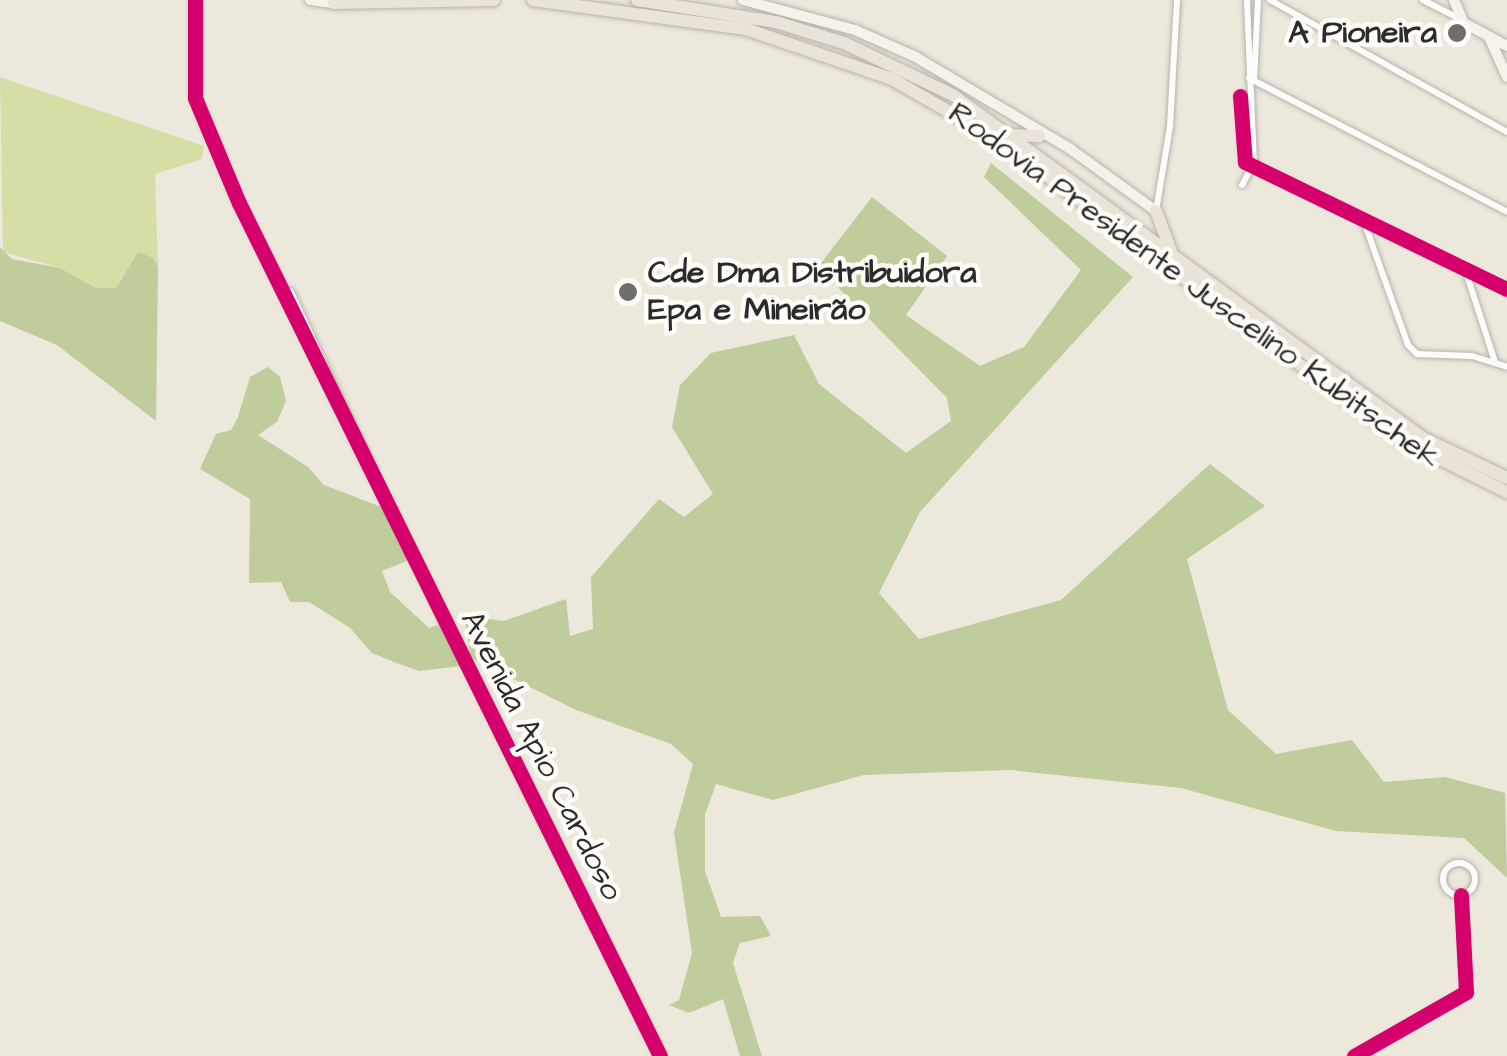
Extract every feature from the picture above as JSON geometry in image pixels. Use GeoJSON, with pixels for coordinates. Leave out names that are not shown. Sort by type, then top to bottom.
{"type":"FeatureCollection","features":[{"type":"Feature","properties":{"kind":"highway"},"geometry":{"type":"LineString","coordinates":[[334,3],[494,0]]}},
{"type":"Feature","properties":{"kind":"highway","name":"Rodovia Presidente Juscelino Kubitschek"},"geometry":{"type":"LineString","coordinates":[[533,0],[746,29],[892,80],[1000,141],[1398,438],[1507,482]]}},
{"type":"Feature","properties":{"kind":"highway","name":"Rodovia Presidente Juscelino Kubitschek"},"geometry":{"type":"LineString","coordinates":[[637,0],[776,22],[844,43],[953,95],[1424,438],[1507,482]]}},
{"type":"Feature","properties":{"kind":"highway"},"geometry":{"type":"LineString","coordinates":[[1008,135],[1040,136]]}},
{"type":"Feature","properties":{"kind":"highway"},"geometry":{"type":"LineString","coordinates":[[1156,211],[1172,254]]}},
{"type":"Feature","properties":{"kind":"main road"},"geometry":{"type":"LineString","coordinates":[[310,0],[334,3]]}},
{"type":"Feature","properties":{"kind":"main road"},"geometry":{"type":"LineString","coordinates":[[743,0],[891,44],[1040,136],[1070,148],[1156,211]]}},
{"type":"Feature","properties":{"kind":"main road"},"geometry":{"type":"LineString","coordinates":[[1451,0],[1460,19],[1507,46]]}},
{"type":"Feature","properties":{"kind":"main road"},"geometry":{"type":"LineString","coordinates":[[1489,36],[1507,77]]}},
{"type":"Feature","properties":{"kind":"street","name":"Avenida Apio Cardoso"},"geometry":{"type":"LineString","coordinates":[[196,0],[194,98],[660,1056]]}},
{"type":"Feature","properties":{"kind":"street"},"geometry":{"type":"LineString","coordinates":[[198,12],[206,0]]}},
{"type":"Feature","properties":{"kind":"street"},"geometry":{"type":"LineString","coordinates":[[1156,211],[1170,126],[1177,0]]}},
{"type":"Feature","properties":{"kind":"street"},"geometry":{"type":"LineString","coordinates":[[1242,185],[1254,163],[1246,0]]}},
{"type":"Feature","properties":{"kind":"street"},"geometry":{"type":"LineString","coordinates":[[1252,78],[1258,0]]}},
{"type":"Feature","properties":{"kind":"street"},"geometry":{"type":"LineString","coordinates":[[1270,0],[1507,132]]}},
{"type":"Feature","properties":{"kind":"street"},"geometry":{"type":"LineString","coordinates":[[1424,0],[1460,19]]}},
{"type":"Feature","properties":{"kind":"street"},"geometry":{"type":"LineString","coordinates":[[1436,7],[1451,0]]}},
{"type":"Feature","properties":{"kind":"street"},"geometry":{"type":"LineString","coordinates":[[1252,78],[1507,212]]}},
{"type":"Feature","properties":{"kind":"street"},"geometry":{"type":"LineString","coordinates":[[1240,96],[1243,160],[1507,289]]}},
{"type":"Feature","properties":{"kind":"street"},"geometry":{"type":"LineString","coordinates":[[1363,218],[1408,345],[1426,356],[1494,359],[1507,367]]}},
{"type":"Feature","properties":{"kind":"street"},"geometry":{"type":"LineString","coordinates":[[1464,268],[1494,359]]}},
{"type":"Feature","properties":{"kind":"street"},"geometry":{"type":"LineString","coordinates":[[1354,1056],[1466,992],[1462,895],[1475,876],[1470,866],[1454,863],[1443,880],[1447,890],[1462,895]]}},
{"type":"Feature","properties":{"kind":"green space"},"geometry":{"type":"Polygon","coordinates":[[[0,77],[204,146],[202,159],[155,174],[158,266],[138,252],[116,288],[96,288],[60,268],[3,252],[0,77]]]}},
{"type":"Feature","properties":{"kind":"green space"},"geometry":{"type":"Polygon","coordinates":[[[991,163],[1133,277],[920,512],[879,593],[919,639],[1061,600],[1210,464],[1265,506],[1187,559],[1228,710],[1276,754],[1352,740],[1384,782],[1445,777],[1505,793],[1507,878],[1464,838],[1336,831],[1181,788],[1010,770],[864,775],[773,800],[716,784],[705,815],[705,871],[721,917],[760,916],[771,936],[740,943],[733,963],[762,1056],[740,1056],[723,999],[689,1013],[669,1005],[679,1000],[692,953],[674,833],[693,764],[671,744],[576,710],[471,658],[464,616],[504,621],[566,599],[570,636],[593,629],[591,577],[659,499],[684,517],[713,494],[672,427],[680,385],[711,353],[794,335],[819,384],[906,453],[951,421],[947,398],[818,267],[872,197],[947,256],[906,315],[980,366],[1024,347],[1081,270],[984,177],[991,163]]]}},
{"type":"Feature","properties":{"kind":"green space"},"geometry":{"type":"Polygon","coordinates":[[[0,247],[12,259],[60,268],[96,288],[116,288],[138,252],[153,258],[158,267],[156,421],[57,345],[0,321],[0,247]]]}},
{"type":"Feature","properties":{"kind":"green space"},"geometry":{"type":"Polygon","coordinates":[[[268,367],[280,377],[286,401],[277,422],[258,435],[308,467],[324,485],[384,508],[409,560],[382,571],[390,592],[429,628],[440,624],[462,666],[419,671],[394,662],[372,653],[350,628],[309,602],[290,602],[281,582],[249,583],[250,499],[200,469],[216,434],[231,430],[250,377],[268,367]]]}},
{"type":"Feature","properties":{"kind":"cycle path"},"geometry":{"type":"LineString","coordinates":[[195,0],[195,98],[239,203],[660,1056]]}},
{"type":"Feature","properties":{"kind":"cycle path"},"geometry":{"type":"LineString","coordinates":[[1240,96],[1245,162],[1507,289]]}},
{"type":"Feature","properties":{"kind":"cycle path"},"geometry":{"type":"LineString","coordinates":[[1354,1056],[1466,992],[1461,895]]}},
{"type":"Feature","properties":{"kind":"place","name":"A Pioneira"},"geometry":{"type":"Point","coordinates":[1457,33]}},
{"type":"Feature","properties":{"kind":"place","name":"Cde Dma Distribuidora Epa e Mineirão"},"geometry":{"type":"Point","coordinates":[628,292]}}]}
